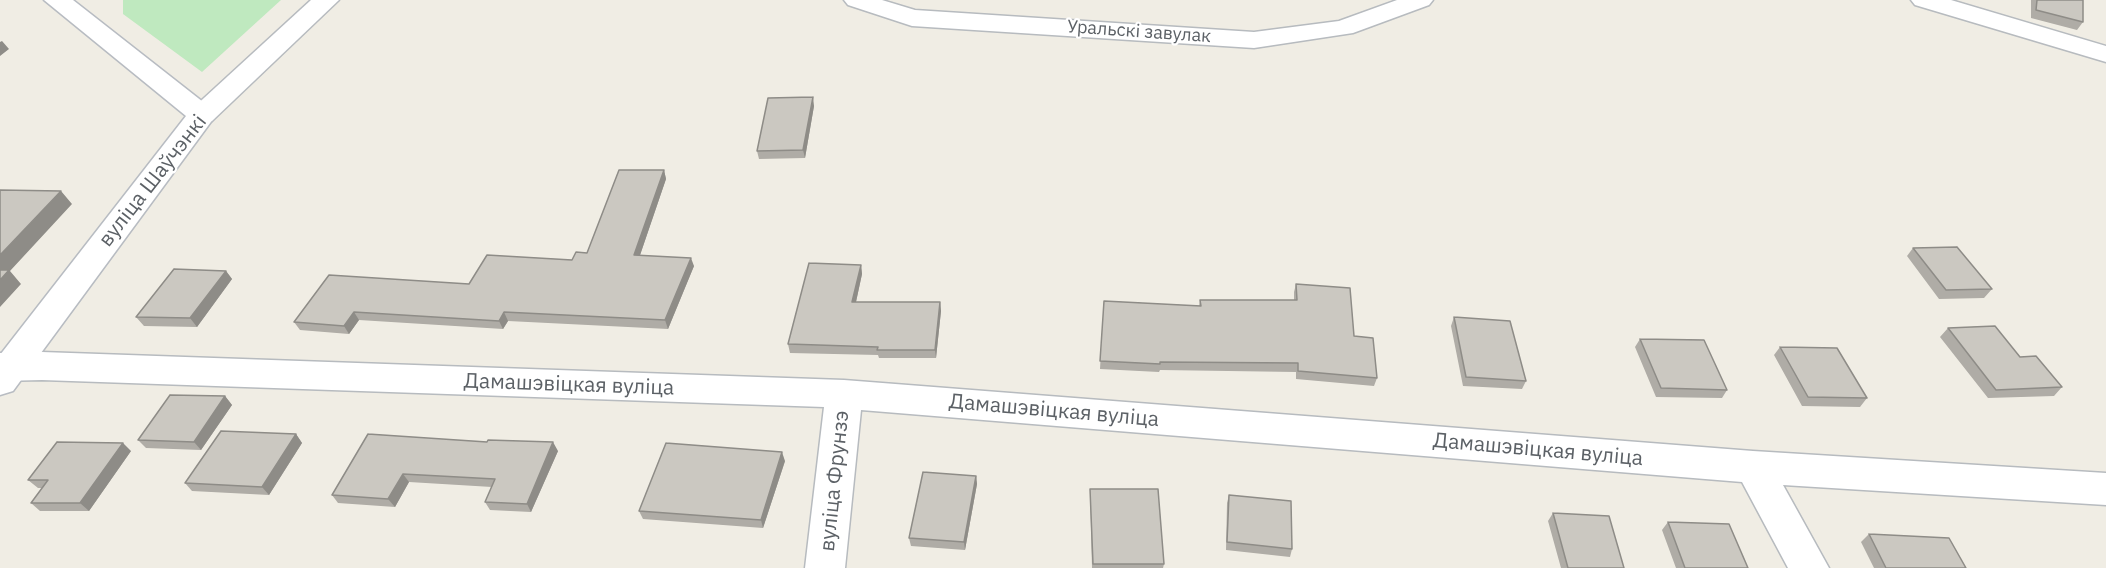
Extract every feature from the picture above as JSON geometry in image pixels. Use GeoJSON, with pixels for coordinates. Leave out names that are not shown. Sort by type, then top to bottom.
{"type":"FeatureCollection","features":[{"type":"Feature","properties":{"kind":"street"},"geometry":{"type":"LineString","coordinates":[[57,0],[202,115]]}},
{"type":"Feature","properties":{"kind":"street","name":"вуліца Шаўчэнкі"},"geometry":{"type":"LineString","coordinates":[[4,371],[202,115],[326,0]]}},
{"type":"Feature","properties":{"kind":"street","name":"Уральскі завулак"},"geometry":{"type":"LineString","coordinates":[[857,0],[912,18],[1254,40],[1344,28],[1420,0]]}},
{"type":"Feature","properties":{"kind":"street"},"geometry":{"type":"LineString","coordinates":[[1924,0],[2106,54]]}},
{"type":"Feature","properties":{"kind":"street","name":"Дамашэвіцкая вуліца"},"geometry":{"type":"LineString","coordinates":[[4,371],[844,394],[1754,467],[2106,489]]}},
{"type":"Feature","properties":{"kind":"street","name":"вуліца Фрунзэ"},"geometry":{"type":"LineString","coordinates":[[825,568],[844,394]]}},
{"type":"Feature","properties":{"kind":"street"},"geometry":{"type":"LineString","coordinates":[[1754,467],[1809,568]]}},
{"type":"Feature","properties":{"kind":"green space"},"geometry":{"type":"Polygon","coordinates":[[[123,0],[281,0],[202,72],[123,14],[123,0]]]}},
{"type":"Feature","properties":{"kind":"building"},"geometry":{"type":"Polygon","coordinates":[[[2037,0],[2083,0],[2083,22],[2036,10],[2037,0]]]}},
{"type":"Feature","properties":{"kind":"building"},"geometry":{"type":"Polygon","coordinates":[[[813,97],[803,150],[757,151],[768,98],[813,97]]]}},
{"type":"Feature","properties":{"kind":"building"},"geometry":{"type":"Polygon","coordinates":[[[619,170],[664,170],[634,255],[691,258],[665,320],[504,312],[499,321],[354,312],[344,326],[294,322],[329,275],[469,284],[487,255],[572,260],[576,252],[587,253],[619,170]]]}},
{"type":"Feature","properties":{"kind":"building"},"geometry":{"type":"Polygon","coordinates":[[[0,190],[61,191],[0,255],[0,190]]]}},
{"type":"Feature","properties":{"kind":"building"},"geometry":{"type":"Polygon","coordinates":[[[1957,247],[1992,289],[1946,290],[1913,248],[1957,247]]]}},
{"type":"Feature","properties":{"kind":"building"},"geometry":{"type":"Polygon","coordinates":[[[809,263],[861,265],[852,302],[940,302],[935,350],[877,350],[878,347],[788,344],[809,263]]]}},
{"type":"Feature","properties":{"kind":"building"},"geometry":{"type":"Polygon","coordinates":[[[174,269],[226,271],[190,318],[136,317],[174,269]]]}},
{"type":"Feature","properties":{"kind":"building"},"geometry":{"type":"Polygon","coordinates":[[[0,270],[9,270],[0,280],[0,270]]]}},
{"type":"Feature","properties":{"kind":"building"},"geometry":{"type":"Polygon","coordinates":[[[1296,284],[1350,288],[1354,336],[1373,338],[1377,378],[1298,371],[1298,363],[1160,362],[1160,364],[1100,361],[1104,301],[1201,306],[1200,300],[1297,300],[1296,284]]]}},
{"type":"Feature","properties":{"kind":"building"},"geometry":{"type":"Polygon","coordinates":[[[1454,317],[1510,321],[1526,381],[1466,377],[1454,317]]]}},
{"type":"Feature","properties":{"kind":"building"},"geometry":{"type":"Polygon","coordinates":[[[1995,326],[2020,357],[2036,356],[2062,387],[1996,390],[1948,328],[1995,326]]]}},
{"type":"Feature","properties":{"kind":"building"},"geometry":{"type":"Polygon","coordinates":[[[1640,339],[1704,340],[1727,390],[1661,388],[1640,339]]]}},
{"type":"Feature","properties":{"kind":"building"},"geometry":{"type":"Polygon","coordinates":[[[1780,347],[1837,348],[1867,398],[1808,397],[1780,347]]]}},
{"type":"Feature","properties":{"kind":"building"},"geometry":{"type":"Polygon","coordinates":[[[170,395],[225,396],[194,442],[138,440],[170,395]]]}},
{"type":"Feature","properties":{"kind":"building"},"geometry":{"type":"Polygon","coordinates":[[[221,431],[296,434],[262,487],[185,483],[221,431]]]}},
{"type":"Feature","properties":{"kind":"building"},"geometry":{"type":"Polygon","coordinates":[[[368,434],[487,442],[488,440],[553,442],[527,504],[485,502],[495,479],[403,474],[388,499],[332,495],[368,434]]]}},
{"type":"Feature","properties":{"kind":"building"},"geometry":{"type":"Polygon","coordinates":[[[57,442],[123,443],[80,503],[31,503],[48,480],[28,480],[57,442]]]}},
{"type":"Feature","properties":{"kind":"building"},"geometry":{"type":"Polygon","coordinates":[[[666,443],[782,452],[761,520],[639,511],[666,443]]]}},
{"type":"Feature","properties":{"kind":"building"},"geometry":{"type":"Polygon","coordinates":[[[923,472],[976,476],[964,542],[909,538],[923,472]]]}},
{"type":"Feature","properties":{"kind":"building"},"geometry":{"type":"Polygon","coordinates":[[[1090,489],[1158,489],[1164,564],[1093,564],[1090,489]]]}},
{"type":"Feature","properties":{"kind":"building"},"geometry":{"type":"Polygon","coordinates":[[[1229,495],[1291,501],[1292,549],[1227,542],[1229,495]]]}},
{"type":"Feature","properties":{"kind":"building"},"geometry":{"type":"Polygon","coordinates":[[[1553,513],[1609,516],[1624,568],[1568,568],[1553,513]]]}},
{"type":"Feature","properties":{"kind":"building"},"geometry":{"type":"Polygon","coordinates":[[[1668,522],[1729,524],[1748,568],[1685,568],[1668,522]]]}},
{"type":"Feature","properties":{"kind":"building"},"geometry":{"type":"Polygon","coordinates":[[[1869,534],[1949,538],[1966,568],[1886,568],[1869,534]]]}}]}
